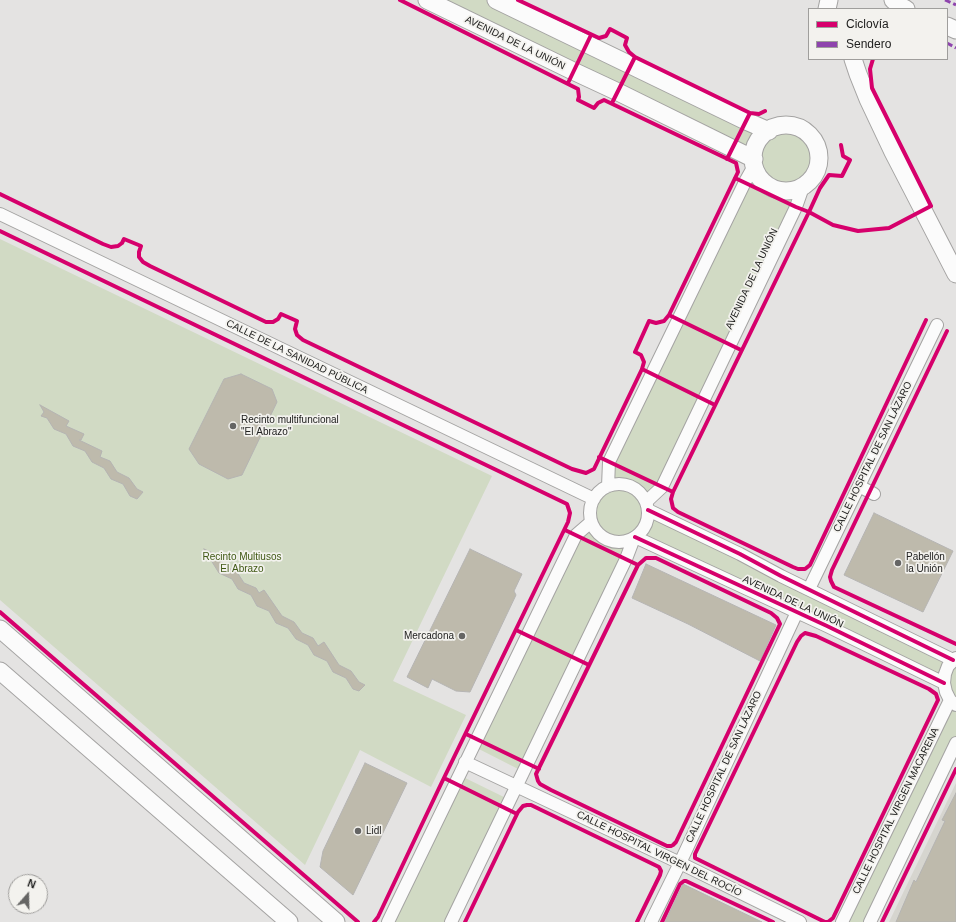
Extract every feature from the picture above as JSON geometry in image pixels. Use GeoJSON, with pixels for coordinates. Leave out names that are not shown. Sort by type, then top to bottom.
{"type":"FeatureCollection","features":[{"type":"Feature","properties":{"kind":"main road","name":"AVENIDA DE LA UNIÓN"},"geometry":{"type":"LineString","coordinates":[[428,0],[632,99],[754,162]]}},
{"type":"Feature","properties":{"kind":"main road"},"geometry":{"type":"LineString","coordinates":[[496,0],[769,131]]}},
{"type":"Feature","properties":{"kind":"main road"},"geometry":{"type":"LineString","coordinates":[[893,0],[904,8]]}},
{"type":"Feature","properties":{"kind":"main road"},"geometry":{"type":"LineString","coordinates":[[854,60],[868,99],[893,152],[956,274]]}},
{"type":"Feature","properties":{"kind":"main road"},"geometry":{"type":"LineString","coordinates":[[866,60],[864,85],[868,99]]}},
{"type":"Feature","properties":{"kind":"main road"},"geometry":{"type":"LineString","coordinates":[[783,126],[800,128],[810,135],[817,146],[819,155],[818,168],[812,180],[803,187],[791,191],[780,191],[768,185],[760,177],[754,162],[754,156],[756,146],[763,136],[769,131],[783,126]]}},
{"type":"Feature","properties":{"kind":"main road"},"geometry":{"type":"LineString","coordinates":[[0,630],[336,922]]}},
{"type":"Feature","properties":{"kind":"main road"},"geometry":{"type":"LineString","coordinates":[[0,671],[289,922]]}},
{"type":"Feature","properties":{"kind":"street"},"geometry":{"type":"LineString","coordinates":[[608,486],[610,462],[754,162]]}},
{"type":"Feature","properties":{"kind":"street","name":"AVENIDA DE LA UNIÓN"},"geometry":{"type":"LineString","coordinates":[[803,187],[796,207],[662,487],[647,506],[809,589],[955,659]]}},
{"type":"Feature","properties":{"kind":"street","name":"CALLE DE LA SANIDAD PÚBLICA"},"geometry":{"type":"LineString","coordinates":[[0,214],[594,499]]}},
{"type":"Feature","properties":{"kind":"street","name":"CALLE HOSPITAL DE SAN LÁZARO"},"geometry":{"type":"LineString","coordinates":[[809,589],[937,325]]}},
{"type":"Feature","properties":{"kind":"street"},"geometry":{"type":"LineString","coordinates":[[617,484],[626,485],[634,488],[641,494],[647,506],[647,518],[641,532],[635,537],[618,542],[602,536],[595,530],[591,522],[590,512],[596,496],[601,490],[608,486],[617,484]]}},
{"type":"Feature","properties":{"kind":"street"},"geometry":{"type":"LineString","coordinates":[[859,486],[874,494]]}},
{"type":"Feature","properties":{"kind":"street"},"geometry":{"type":"LineString","coordinates":[[388,922],[576,535],[591,522]]}},
{"type":"Feature","properties":{"kind":"street"},"geometry":{"type":"LineString","coordinates":[[451,922],[626,560],[635,537]]}},
{"type":"Feature","properties":{"kind":"street","name":"AVENIDA DE LA UNIÓN"},"geometry":{"type":"LineString","coordinates":[[635,537],[797,612],[944,683]]}},
{"type":"Feature","properties":{"kind":"street","name":"CALLE HOSPITAL DE SAN LÁZARO"},"geometry":{"type":"LineString","coordinates":[[651,922],[797,612]]}},
{"type":"Feature","properties":{"kind":"street"},"geometry":{"type":"LineString","coordinates":[[953,702],[946,692],[944,674],[948,666],[955,659]]}},
{"type":"Feature","properties":{"kind":"street","name":"CALLE HOSPITAL VIRGEN MACARENA"},"geometry":{"type":"LineString","coordinates":[[842,922],[953,702]]}},
{"type":"Feature","properties":{"kind":"street"},"geometry":{"type":"LineString","coordinates":[[870,922],[956,743]]}},
{"type":"Feature","properties":{"kind":"street","name":"CALLE HOSPITAL VIRGEN DEL ROCÍO"},"geometry":{"type":"LineString","coordinates":[[465,762],[680,863],[800,922]]}},
{"type":"Feature","properties":{"kind":"shaded area"},"geometry":{"type":"Polygon","coordinates":[[[956,783],[956,922],[889,922],[956,783]]]}},
{"type":"Feature","properties":{"kind":"green space"},"geometry":{"type":"Polygon","coordinates":[[[427,0],[496,0],[771,129],[789,126],[800,128],[810,135],[817,146],[819,155],[818,168],[812,180],[803,187],[662,487],[646,502],[956,658],[956,743],[870,922],[842,922],[950,700],[944,683],[634,538],[524,772],[473,746],[576,535],[591,522],[590,512],[595,496],[608,486],[609,462],[754,166],[427,0]]]}},
{"type":"Feature","properties":{"kind":"green space","name":"Recinto Multiusos El Abrazo"},"geometry":{"type":"Polygon","coordinates":[[[0,239],[492,476],[393,681],[466,715],[431,787],[360,750],[305,865],[0,600],[0,239]]]}},
{"type":"Feature","properties":{"kind":"green space"},"geometry":{"type":"Polygon","coordinates":[[[459,775],[510,800],[451,922],[388,922],[459,775]]]}},
{"type":"Feature","properties":{"kind":"building","name":"Recinto multifuncional \"El Abrazo\""},"geometry":{"type":"Polygon","coordinates":[[[241,374],[272,389],[277,402],[242,475],[228,479],[199,464],[189,449],[224,379],[241,374]]]}},
{"type":"Feature","properties":{"kind":"building"},"geometry":{"type":"Polygon","coordinates":[[[40,405],[69,421],[66,426],[84,434],[81,440],[79,440],[102,451],[100,457],[110,461],[117,472],[129,478],[137,489],[143,492],[137,499],[130,496],[123,484],[111,479],[104,468],[92,462],[85,451],[73,446],[66,434],[54,429],[47,418],[41,416],[44,412],[40,405]]]}},
{"type":"Feature","properties":{"kind":"building","name":"Pabellón la Unión"},"geometry":{"type":"Polygon","coordinates":[[[874,513],[953,551],[923,612],[844,575],[874,513]]]}},
{"type":"Feature","properties":{"kind":"building"},"geometry":{"type":"Polygon","coordinates":[[[204,549],[217,555],[225,566],[237,572],[244,583],[256,588],[259,593],[264,590],[282,616],[294,622],[302,633],[313,638],[318,646],[324,642],[339,665],[351,671],[359,682],[365,685],[359,691],[353,689],[346,678],[333,672],[327,661],[314,655],[308,645],[296,639],[288,628],[276,623],[269,611],[257,606],[251,595],[238,589],[232,579],[219,573],[204,549]]]}},
{"type":"Feature","properties":{"kind":"building","name":"Mercadona"},"geometry":{"type":"Polygon","coordinates":[[[470,549],[522,574],[514,591],[516,595],[470,692],[456,691],[432,679],[428,688],[407,677],[470,549]]]}},
{"type":"Feature","properties":{"kind":"building"},"geometry":{"type":"Polygon","coordinates":[[[646,564],[776,625],[760,661],[688,624],[632,598],[646,564]]]}},
{"type":"Feature","properties":{"kind":"building","name":"Lidl"},"geometry":{"type":"Polygon","coordinates":[[[365,763],[407,783],[353,895],[320,867],[323,851],[365,763]]]}},
{"type":"Feature","properties":{"kind":"building"},"geometry":{"type":"Polygon","coordinates":[[[956,793],[956,922],[896,922],[914,880],[916,882],[945,821],[942,820],[956,793]]]}},
{"type":"Feature","properties":{"kind":"building"},"geometry":{"type":"Polygon","coordinates":[[[683,884],[762,922],[665,922],[683,884]]]}},
{"type":"Feature","properties":{"kind":"marked path"},"geometry":{"type":"LineString","coordinates":[[945,0],[956,5]]}},
{"type":"Feature","properties":{"kind":"marked path"},"geometry":{"type":"LineString","coordinates":[[948,44],[956,48]]}},
{"type":"Feature","properties":{"kind":"cycle path"},"geometry":{"type":"LineString","coordinates":[[0,194],[111,247],[118,246],[124,239],[141,246],[139,257],[143,262],[150,266],[266,322],[273,322],[278,319],[281,314],[297,321],[295,329],[297,335],[303,340],[572,469],[586,473],[594,469],[642,369],[644,362],[641,355],[635,352],[649,321],[656,323],[664,321],[669,315],[738,172],[736,163],[604,100],[598,103],[594,108],[578,100],[578,89],[400,0]]}},
{"type":"Feature","properties":{"kind":"cycle path"},"geometry":{"type":"LineString","coordinates":[[518,0],[599,38],[606,36],[610,29],[627,38],[625,45],[629,52],[635,57],[750,113]]}},
{"type":"Feature","properties":{"kind":"cycle path"},"geometry":{"type":"LineString","coordinates":[[568,83],[591,35]]}},
{"type":"Feature","properties":{"kind":"cycle path"},"geometry":{"type":"LineString","coordinates":[[612,103],[635,57]]}},
{"type":"Feature","properties":{"kind":"cycle path"},"geometry":{"type":"LineString","coordinates":[[735,178],[809,212],[833,225],[858,231],[889,228],[931,206],[872,88],[870,69],[873,60]]}},
{"type":"Feature","properties":{"kind":"cycle path"},"geometry":{"type":"LineString","coordinates":[[727,159],[750,113],[759,114],[765,111]]}},
{"type":"Feature","properties":{"kind":"cycle path"},"geometry":{"type":"LineString","coordinates":[[841,145],[843,156],[850,160],[842,176],[829,175],[820,188],[673,492],[671,499],[673,508],[678,512],[793,567],[805,569],[810,565],[926,320]]}},
{"type":"Feature","properties":{"kind":"cycle path"},"geometry":{"type":"LineString","coordinates":[[0,231],[567,504],[570,513],[568,522],[378,917],[374,922]]}},
{"type":"Feature","properties":{"kind":"cycle path"},"geometry":{"type":"LineString","coordinates":[[669,315],[741,350]]}},
{"type":"Feature","properties":{"kind":"cycle path"},"geometry":{"type":"LineString","coordinates":[[947,331],[832,570],[830,577],[834,587],[956,644]]}},
{"type":"Feature","properties":{"kind":"cycle path"},"geometry":{"type":"LineString","coordinates":[[642,369],[715,405]]}},
{"type":"Feature","properties":{"kind":"cycle path"},"geometry":{"type":"LineString","coordinates":[[599,457],[673,492]]}},
{"type":"Feature","properties":{"kind":"cycle path"},"geometry":{"type":"LineString","coordinates":[[648,510],[953,660]]}},
{"type":"Feature","properties":{"kind":"cycle path"},"geometry":{"type":"LineString","coordinates":[[565,530],[638,565]]}},
{"type":"Feature","properties":{"kind":"cycle path"},"geometry":{"type":"LineString","coordinates":[[635,537],[827,626],[944,683]]}},
{"type":"Feature","properties":{"kind":"cycle path"},"geometry":{"type":"LineString","coordinates":[[646,558],[656,558],[771,613],[777,618],[780,624],[676,842],[671,846],[667,846],[551,790],[540,784],[536,774],[638,565],[646,558]]}},
{"type":"Feature","properties":{"kind":"cycle path"},"geometry":{"type":"LineString","coordinates":[[0,612],[358,922]]}},
{"type":"Feature","properties":{"kind":"cycle path"},"geometry":{"type":"LineString","coordinates":[[516,630],[589,665]]}},
{"type":"Feature","properties":{"kind":"cycle path"},"geometry":{"type":"LineString","coordinates":[[805,633],[816,636],[929,689],[936,694],[938,700],[833,918],[828,922],[825,922],[695,858],[695,854],[797,642],[805,633]]}},
{"type":"Feature","properties":{"kind":"cycle path"},"geometry":{"type":"LineString","coordinates":[[466,734],[539,769]]}},
{"type":"Feature","properties":{"kind":"cycle path"},"geometry":{"type":"LineString","coordinates":[[882,922],[956,769]]}},
{"type":"Feature","properties":{"kind":"cycle path"},"geometry":{"type":"LineString","coordinates":[[444,778],[517,814]]}},
{"type":"Feature","properties":{"kind":"cycle path"},"geometry":{"type":"LineString","coordinates":[[465,922],[518,812],[523,806],[527,805],[531,805],[659,867],[661,871],[660,875],[637,922]]}},
{"type":"Feature","properties":{"kind":"cycle path"},"geometry":{"type":"LineString","coordinates":[[662,922],[680,884],[684,881],[773,922]]}},
{"type":"Feature","properties":{"kind":"place","name":"Recinto multifuncional \"El Abrazo\""},"geometry":{"type":"Point","coordinates":[233,426]}},
{"type":"Feature","properties":{"kind":"place","name":"Pabellón la Unión"},"geometry":{"type":"Point","coordinates":[898,563]}},
{"type":"Feature","properties":{"kind":"place","name":"Mercadona"},"geometry":{"type":"Point","coordinates":[462,636]}},
{"type":"Feature","properties":{"kind":"place","name":"Lidl"},"geometry":{"type":"Point","coordinates":[358,831]}}]}
